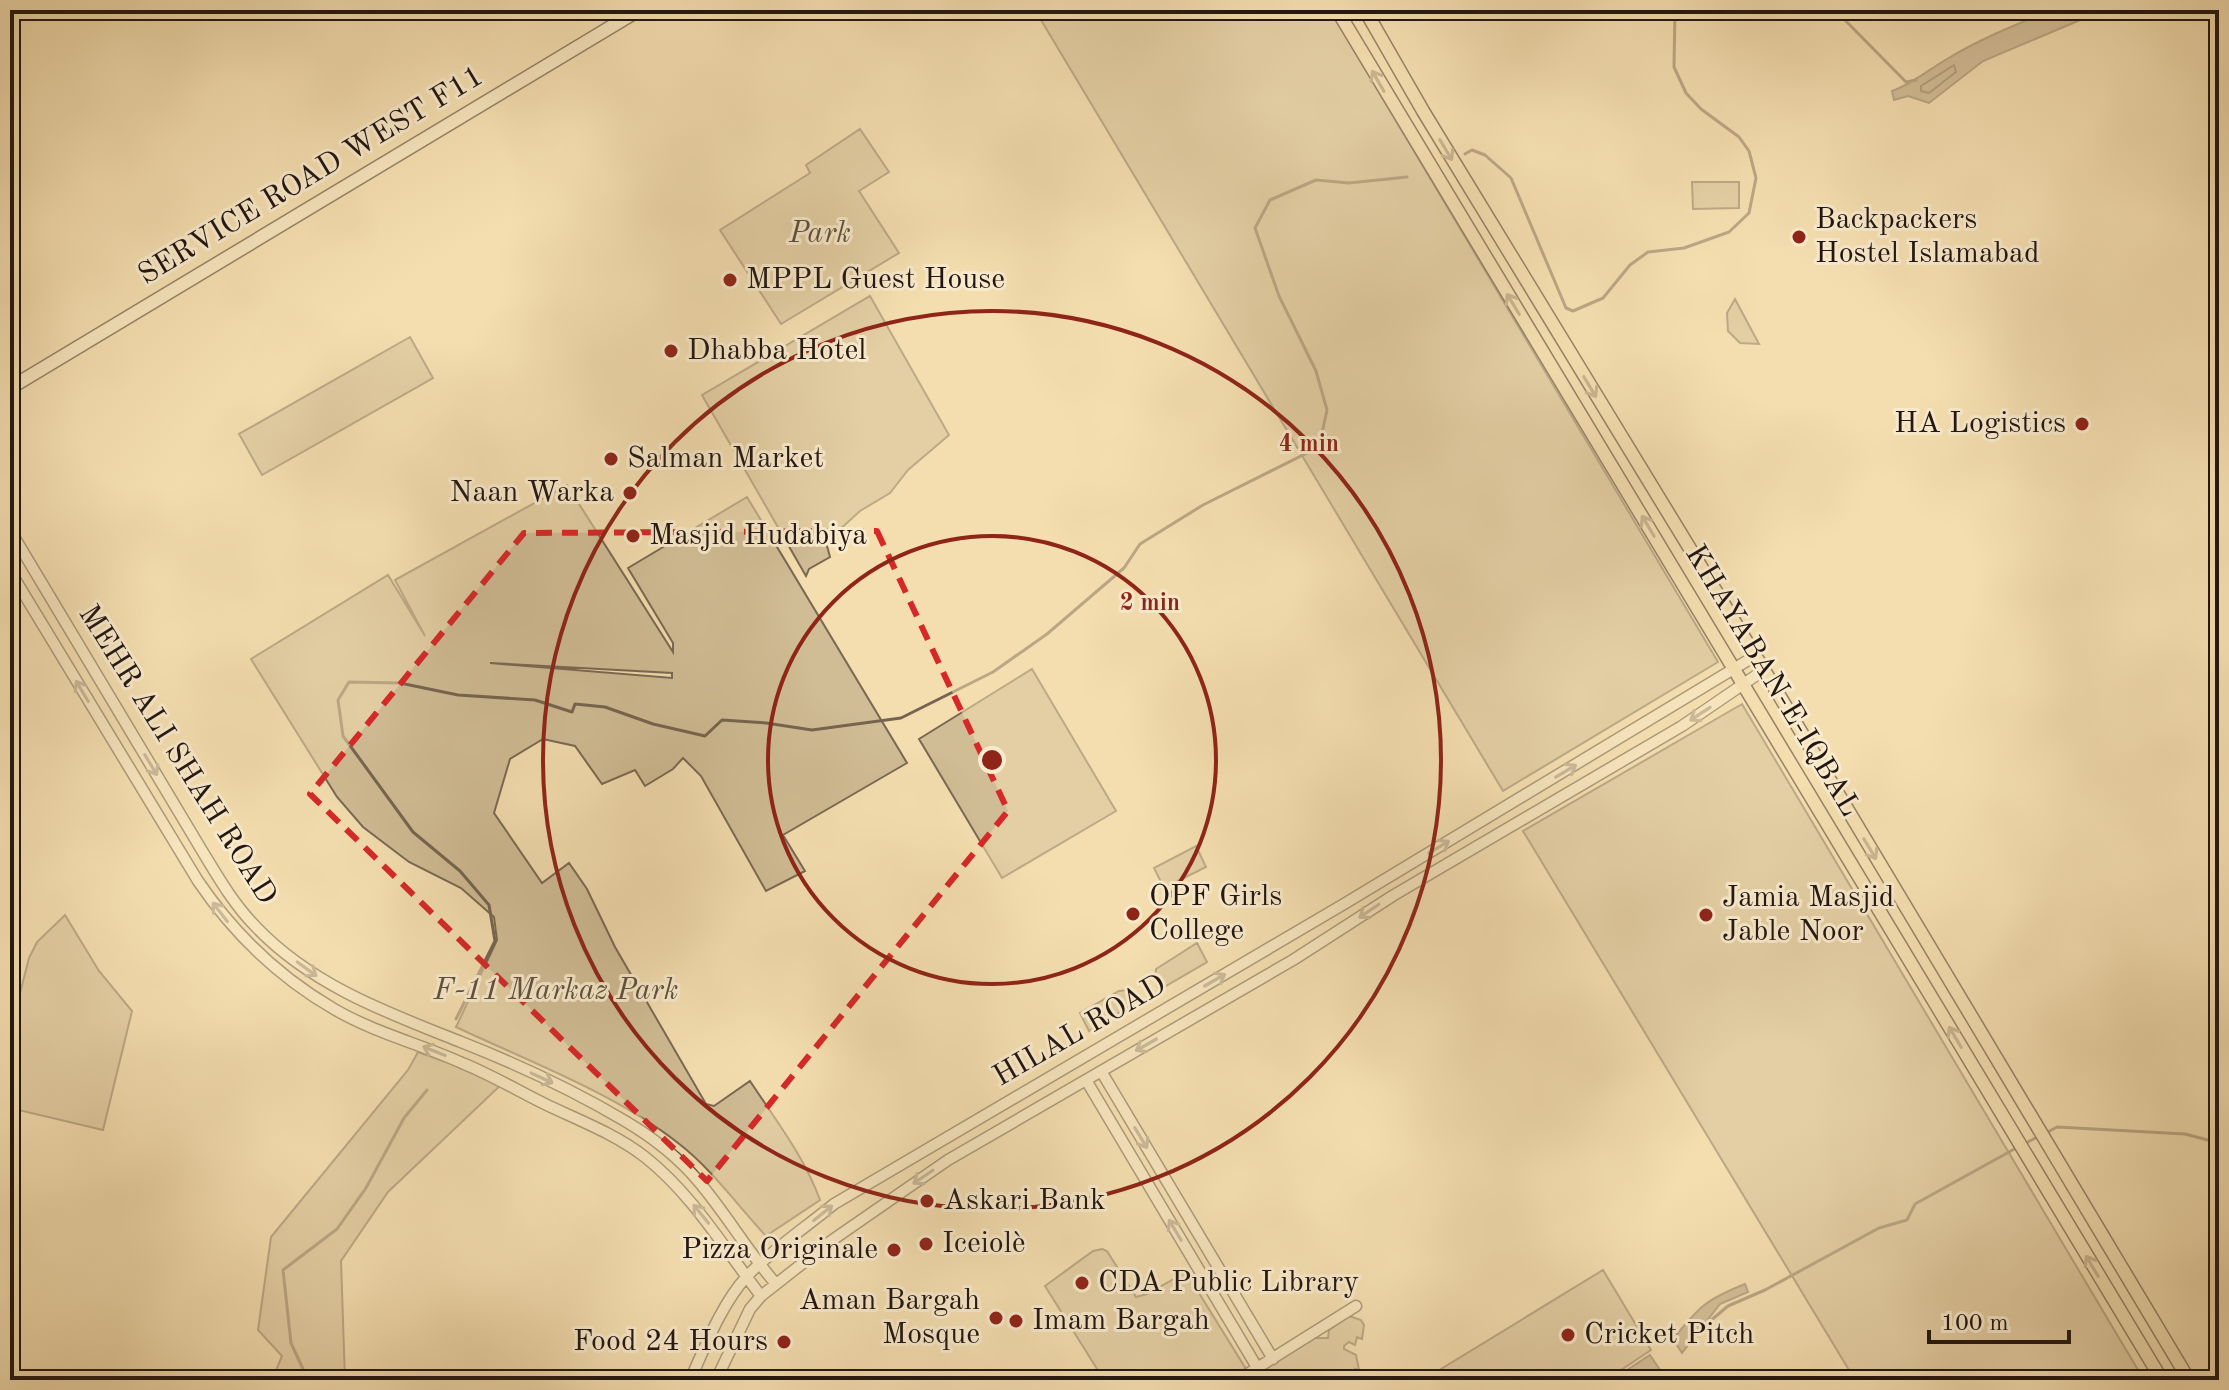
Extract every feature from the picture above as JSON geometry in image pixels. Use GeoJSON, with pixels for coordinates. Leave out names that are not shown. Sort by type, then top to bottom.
{"type":"FeatureCollection","features":[{"type":"Feature","properties":{"kind":"main road","name":"SERVICE ROAD WEST F11"},"geometry":{"type":"LineString","coordinates":[[10,388],[639,10]]}},
{"type":"Feature","properties":{"kind":"main road","name":"KHAYABAN-E-IQBAL"},"geometry":{"type":"LineString","coordinates":[[1337,10],[2162,1380]]}},
{"type":"Feature","properties":{"kind":"main road","name":"KHAYABAN-E-IQBAL"},"geometry":{"type":"LineString","coordinates":[[1365,10],[2189,1380]]}},
{"type":"Feature","properties":{"kind":"main road"},"geometry":{"type":"LineString","coordinates":[[1530,332],[1549,320]]}},
{"type":"Feature","properties":{"kind":"main road"},"geometry":{"type":"LineString","coordinates":[[1624,486],[1643,474]]}},
{"type":"Feature","properties":{"kind":"main road"},"geometry":{"type":"LineString","coordinates":[[1801,779],[1820,767]]}},
{"type":"Feature","properties":{"kind":"main road"},"geometry":{"type":"LineString","coordinates":[[1977,1075],[1996,1061]]}},
{"type":"Feature","properties":{"kind":"street","name":"MEHR ALI SHAH ROAD"},"geometry":{"type":"LineString","coordinates":[[10,530],[214,870],[257,929],[307,969],[344,993],[508,1062],[626,1122],[668,1151],[698,1181],[776,1284]]}},
{"type":"Feature","properties":{"kind":"street","name":"MEHR ALI SHAH ROAD"},"geometry":{"type":"LineString","coordinates":[[10,571],[192,872],[213,904],[250,947],[298,986],[336,1010],[490,1076],[612,1137],[643,1156],[672,1181],[700,1212],[761,1296]]}},
{"type":"Feature","properties":{"kind":"street","name":"HILAL ROAD"},"geometry":{"type":"LineString","coordinates":[[690,1380],[719,1319],[747,1277],[834,1204],[1344,904],[1755,656]]}},
{"type":"Feature","properties":{"kind":"street","name":"HILAL ROAD"},"geometry":{"type":"LineString","coordinates":[[716,1380],[750,1309],[761,1296],[948,1160],[1293,960],[1394,895],[1682,726],[1764,670]]}},
{"type":"Feature","properties":{"kind":"street"},"geometry":{"type":"LineString","coordinates":[[1101,1071],[1273,1359]]}},
{"type":"Feature","properties":{"kind":"street"},"geometry":{"type":"LineString","coordinates":[[1086,1080],[1258,1369]]}},
{"type":"Feature","properties":{"kind":"street"},"geometry":{"type":"LineString","coordinates":[[1238,1380],[1356,1306]]}},
{"type":"Feature","properties":{"kind":"highlighted area"},"geometry":{"type":"Polygon","coordinates":[[[877,531],[1008,811],[707,1181],[310,794],[524,533],[877,531]]]}},
{"type":"Feature","properties":{"kind":"green space"},"geometry":{"type":"Polygon","coordinates":[[[1035,10],[1330,10],[1718,662],[1503,791],[1035,10]]]}},
{"type":"Feature","properties":{"kind":"green space","name":"Park"},"geometry":{"type":"Polygon","coordinates":[[[860,129],[889,172],[859,191],[899,253],[781,324],[720,230],[810,173],[806,165],[860,129]]]}},
{"type":"Feature","properties":{"kind":"green space"},"geometry":{"type":"Polygon","coordinates":[[[1692,182],[1739,182],[1739,208],[1693,209],[1692,182]]]}},
{"type":"Feature","properties":{"kind":"green space"},"geometry":{"type":"Polygon","coordinates":[[[870,296],[949,435],[908,470],[890,493],[860,511],[826,542],[830,557],[809,569],[806,576],[702,395],[870,296]]]}},
{"type":"Feature","properties":{"kind":"green space"},"geometry":{"type":"Polygon","coordinates":[[[1735,299],[1759,344],[1740,343],[1728,331],[1727,313],[1735,299]]]}},
{"type":"Feature","properties":{"kind":"green space"},"geometry":{"type":"Polygon","coordinates":[[[410,337],[433,378],[262,475],[239,434],[410,337]]]}},
{"type":"Feature","properties":{"kind":"green space","name":"F-11 Markaz Park"},"geometry":{"type":"Polygon","coordinates":[[[567,485],[673,652],[673,643],[628,568],[747,497],[907,763],[783,835],[805,871],[766,891],[701,776],[683,758],[673,769],[645,786],[635,770],[602,784],[575,746],[543,739],[510,759],[494,813],[542,883],[569,863],[587,889],[615,947],[706,1104],[714,1106],[750,1081],[806,1168],[820,1200],[766,1236],[702,1164],[654,1125],[571,1079],[456,1027],[497,940],[494,917],[461,888],[409,862],[363,827],[337,797],[251,659],[388,575],[425,636],[395,580],[567,485]],[[490,663],[672,678],[672,673],[490,663]]]}},
{"type":"Feature","properties":{"kind":"green space"},"geometry":{"type":"Polygon","coordinates":[[[1032,669],[1116,811],[1002,878],[919,739],[1032,669]]]}},
{"type":"Feature","properties":{"kind":"green space"},"geometry":{"type":"Polygon","coordinates":[[[1742,704],[2144,1380],[1855,1380],[1523,831],[1742,704]]]}},
{"type":"Feature","properties":{"kind":"green space"},"geometry":{"type":"Polygon","coordinates":[[[1196,846],[1206,867],[1164,888],[1154,868],[1196,846]]]}},
{"type":"Feature","properties":{"kind":"green space"},"geometry":{"type":"Polygon","coordinates":[[[65,915],[99,971],[132,1011],[103,1130],[10,1108],[10,1032],[29,958],[37,942],[65,915]]]}},
{"type":"Feature","properties":{"kind":"green space"},"geometry":{"type":"Polygon","coordinates":[[[1197,943],[1207,962],[1159,990],[1156,969],[1197,943]]]}},
{"type":"Feature","properties":{"kind":"green space"},"geometry":{"type":"Polygon","coordinates":[[[1128,990],[1135,1003],[1089,1031],[1080,1013],[1119,991],[1128,990]]]}},
{"type":"Feature","properties":{"kind":"green space"},"geometry":{"type":"Polygon","coordinates":[[[418,1052],[504,1082],[388,1192],[341,1261],[345,1380],[272,1380],[282,1356],[258,1330],[271,1237],[408,1070],[418,1052]]]}},
{"type":"Feature","properties":{"kind":"green space"},"geometry":{"type":"Polygon","coordinates":[[[1093,1251],[1107,1251],[1136,1297],[1186,1272],[1246,1369],[1226,1380],[1104,1380],[1045,1286],[1093,1251]]]}},
{"type":"Feature","properties":{"kind":"green space"},"geometry":{"type":"Polygon","coordinates":[[[1603,1270],[1651,1350],[1606,1380],[1423,1380],[1603,1270]]]}},
{"type":"Feature","properties":{"kind":"green space"},"geometry":{"type":"Polygon","coordinates":[[[1349,1316],[1361,1320],[1364,1325],[1362,1339],[1357,1337],[1355,1345],[1349,1342],[1344,1346],[1356,1355],[1359,1370],[1355,1369],[1358,1378],[1361,1376],[1363,1380],[1241,1380],[1312,1338],[1328,1338],[1329,1330],[1349,1316]]]}},
{"type":"Feature","properties":{"kind":"water"},"geometry":{"type":"Polygon","coordinates":[[[2051,10],[2104,10],[1983,61],[1929,103],[1908,96],[1894,100],[1892,91],[1959,52],[2051,10]]]}},
{"type":"Feature","properties":{"kind":"water"},"geometry":{"type":"Polygon","coordinates":[[[1745,1284],[1748,1292],[1720,1304],[1682,1353],[1673,1339],[1690,1319],[1711,1300],[1745,1284]]]}},
{"type":"Feature","properties":{"kind":"water"},"geometry":{"type":"Polygon","coordinates":[[[1650,1355],[1660,1370],[1645,1380],[1612,1380],[1650,1355]]]}},
{"type":"Feature","properties":{"kind":"waterway"},"geometry":{"type":"LineString","coordinates":[[1465,154],[1472,150],[1485,155],[1511,178],[1566,308],[1573,311],[1603,298],[1630,265],[1648,252],[1684,248],[1729,232],[1749,213],[1756,178],[1749,151],[1739,137],[1701,109],[1686,93],[1674,67],[1675,10]]}},
{"type":"Feature","properties":{"kind":"waterway"},"geometry":{"type":"LineString","coordinates":[[1835,10],[1906,82],[1916,80]]}},
{"type":"Feature","properties":{"kind":"waterway"},"geometry":{"type":"LineString","coordinates":[[456,1019],[495,941],[489,905],[460,871],[413,832],[343,736],[338,700],[349,682],[400,683],[458,695],[535,700],[572,712],[575,704],[605,707],[653,724],[705,736],[722,720],[812,730],[901,718],[993,672],[1047,634],[1124,568],[1140,544],[1203,505],[1319,447],[1327,410],[1316,371],[1279,296],[1255,228],[1270,200],[1316,180],[1349,183],[1407,177]]}},
{"type":"Feature","properties":{"kind":"waterway"},"geometry":{"type":"LineString","coordinates":[[308,1380],[291,1343],[283,1270],[337,1229],[366,1188],[404,1118],[427,1090]]}},
{"type":"Feature","properties":{"kind":"waterway"},"geometry":{"type":"LineString","coordinates":[[2046,1133],[2057,1127],[2185,1134],[2219,1143]]}},
{"type":"Feature","properties":{"kind":"waterway"},"geometry":{"type":"LineString","coordinates":[[2024,1144],[2039,1136]]}},
{"type":"Feature","properties":{"kind":"waterway"},"geometry":{"type":"LineString","coordinates":[[1696,1333],[1728,1306],[1765,1290],[1879,1228],[1907,1220],[1915,1204],[2018,1147]]}},
{"type":"Feature","properties":{"kind":"place","name":"Backpackers Hostel Islamabad"},"geometry":{"type":"Point","coordinates":[1799,237]}},
{"type":"Feature","properties":{"kind":"place","name":"MPPL Guest House"},"geometry":{"type":"Point","coordinates":[730,280]}},
{"type":"Feature","properties":{"kind":"place","name":"Dhabba Hotel"},"geometry":{"type":"Point","coordinates":[671,351]}},
{"type":"Feature","properties":{"kind":"place","name":"HA Logistics"},"geometry":{"type":"Point","coordinates":[2082,424]}},
{"type":"Feature","properties":{"kind":"place","name":"Salman Market"},"geometry":{"type":"Point","coordinates":[611,459]}},
{"type":"Feature","properties":{"kind":"place","name":"Naan Warka"},"geometry":{"type":"Point","coordinates":[630,493]}},
{"type":"Feature","properties":{"kind":"place","name":"Masjid Hudabiya"},"geometry":{"type":"Point","coordinates":[633,536]}},
{"type":"Feature","properties":{"kind":"place","name":"OPF Girls College"},"geometry":{"type":"Point","coordinates":[1133,914]}},
{"type":"Feature","properties":{"kind":"place","name":"Jamia Masjid Jable Noor"},"geometry":{"type":"Point","coordinates":[1706,915]}},
{"type":"Feature","properties":{"kind":"place","name":"Askari Bank"},"geometry":{"type":"Point","coordinates":[927,1201]}},
{"type":"Feature","properties":{"kind":"place","name":"Iceiolè"},"geometry":{"type":"Point","coordinates":[926,1244]}},
{"type":"Feature","properties":{"kind":"place","name":"Pizza Originale"},"geometry":{"type":"Point","coordinates":[894,1250]}},
{"type":"Feature","properties":{"kind":"place","name":"CDA Public Library"},"geometry":{"type":"Point","coordinates":[1082,1283]}},
{"type":"Feature","properties":{"kind":"place","name":"Aman Bargah Mosque"},"geometry":{"type":"Point","coordinates":[996,1318]}},
{"type":"Feature","properties":{"kind":"place","name":"Imam Bargah"},"geometry":{"type":"Point","coordinates":[1016,1321]}},
{"type":"Feature","properties":{"kind":"place","name":"Cricket Pitch"},"geometry":{"type":"Point","coordinates":[1568,1335]}},
{"type":"Feature","properties":{"kind":"place","name":"Food 24 Hours"},"geometry":{"type":"Point","coordinates":[784,1342]}}]}
